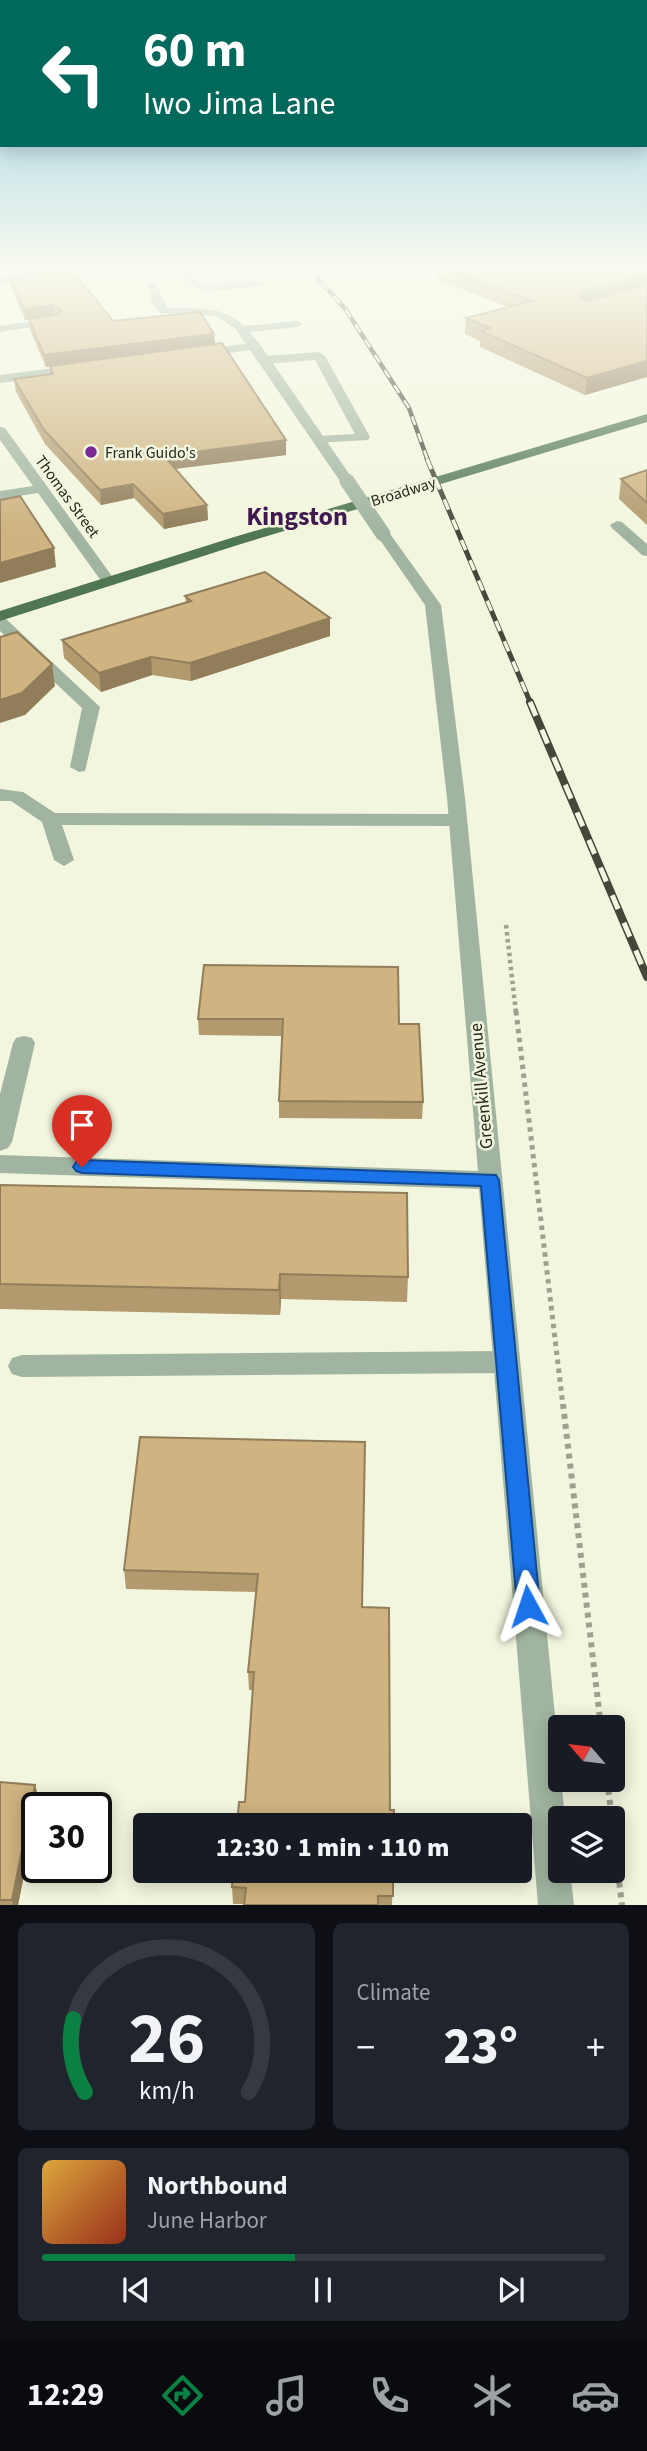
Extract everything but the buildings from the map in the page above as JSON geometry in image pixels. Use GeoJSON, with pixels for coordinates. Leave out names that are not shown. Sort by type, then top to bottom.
{"type":"FeatureCollection","features":[{"type":"Feature","properties":{"kind":"highway","name":"Broadway"},"geometry":{"type":"LineString","coordinates":[[0,619],[109,582],[647,418]]}},
{"type":"Feature","properties":{"kind":"street"},"geometry":{"type":"LineString","coordinates":[[264,360],[292,358]]}},
{"type":"Feature","properties":{"kind":"street"},"geometry":{"type":"LineString","coordinates":[[319,358],[363,437],[319,440]]}},
{"type":"Feature","properties":{"kind":"street","name":"Greenkill Avenue"},"geometry":{"type":"LineString","coordinates":[[264,360],[433,605],[457,820],[556,1905]]}},
{"type":"Feature","properties":{"kind":"street"},"geometry":{"type":"LineString","coordinates":[[0,379],[94,367]]}},
{"type":"Feature","properties":{"kind":"street","name":"Thomas Street"},"geometry":{"type":"LineString","coordinates":[[0,431],[109,582]]}},
{"type":"Feature","properties":{"kind":"street"},"geometry":{"type":"LineString","coordinates":[[0,495],[40,489]]}},
{"type":"Feature","properties":{"kind":"street"},"geometry":{"type":"LineString","coordinates":[[617,525],[647,552]]}},
{"type":"Feature","properties":{"kind":"street"},"geometry":{"type":"LineString","coordinates":[[0,619],[91,708],[79,767]]}},
{"type":"Feature","properties":{"kind":"street"},"geometry":{"type":"LineString","coordinates":[[0,795],[16,796],[51,819],[457,820]]}},
{"type":"Feature","properties":{"kind":"street"},"geometry":{"type":"LineString","coordinates":[[51,819],[64,860]]}},
{"type":"Feature","properties":{"kind":"street"},"geometry":{"type":"LineString","coordinates":[[0,1142],[24,1043]]}},
{"type":"Feature","properties":{"kind":"street"},"geometry":{"type":"LineString","coordinates":[[0,1164],[490,1180]]}},
{"type":"Feature","properties":{"kind":"street"},"geometry":{"type":"LineString","coordinates":[[22,1366],[506,1362]]}},
{"type":"Feature","properties":{"kind":"path"},"geometry":{"type":"LineString","coordinates":[[504,911],[600,1715]]}},
{"type":"Feature","properties":{"kind":"path"},"geometry":{"type":"LineString","coordinates":[[619,1883],[622,1905]]}},
{"type":"Feature","properties":{"kind":"railway"},"geometry":{"type":"LineString","coordinates":[[377,358],[409,408],[428,461]]}},
{"type":"Feature","properties":{"kind":"railway"},"geometry":{"type":"LineString","coordinates":[[427,459],[531,704]]}},
{"type":"Feature","properties":{"kind":"railway"},"geometry":{"type":"LineString","coordinates":[[530,702],[647,977]]}},
{"type":"Feature","properties":{"kind":"place","name":"Frank Guido's"},"geometry":{"type":"Point","coordinates":[91,452]}},
{"type":"Feature","properties":{"kind":"district","name":"Kingston"},"geometry":{"type":"Point","coordinates":[297,516]}},
{"type":"Feature","properties":{"kind":"route"},"geometry":{"type":"LineString","coordinates":[[82,1167],[490,1180],[528,1606]]}}]}
